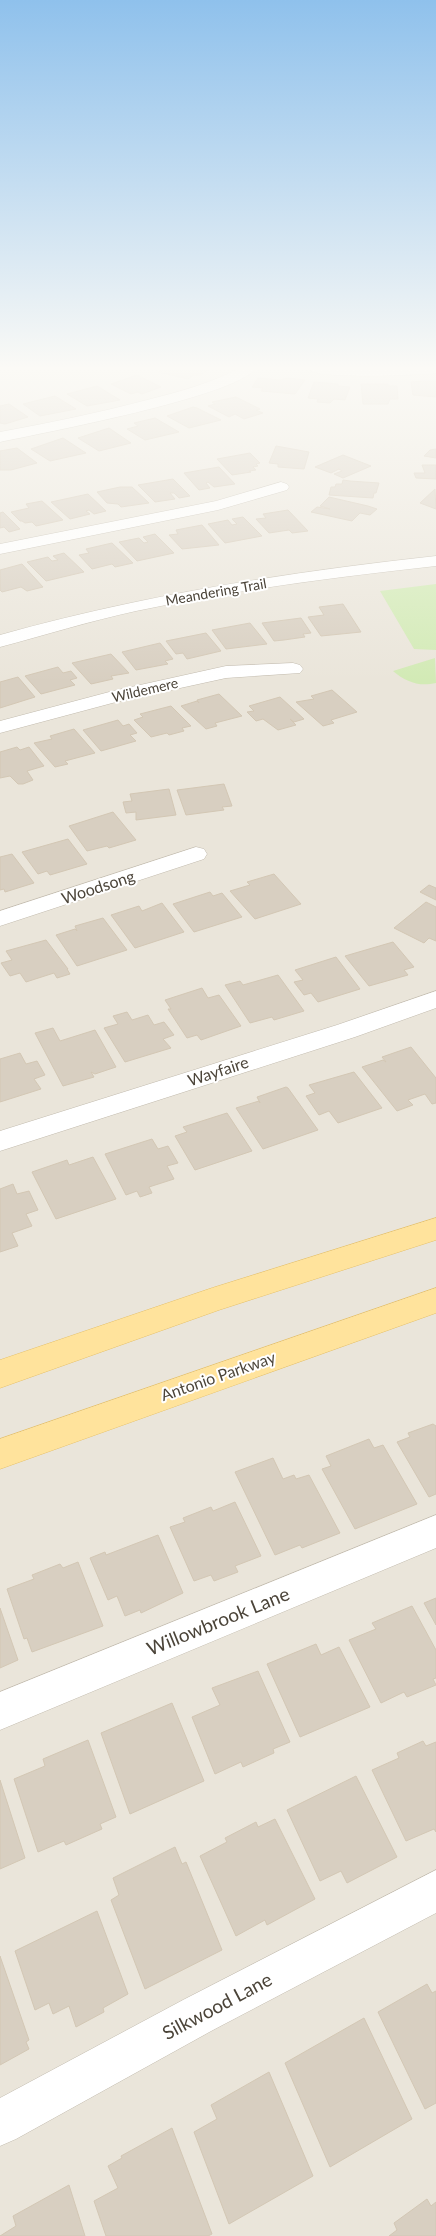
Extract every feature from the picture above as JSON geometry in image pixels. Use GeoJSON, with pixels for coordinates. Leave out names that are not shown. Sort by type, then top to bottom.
{"type":"FeatureCollection","features":[{"type":"Feature","properties":{"kind":"main road"},"geometry":{"type":"LineString","coordinates":[[0,1374],[212,1300],[436,1229]]}},
{"type":"Feature","properties":{"kind":"main road","name":"Antonio Parkway"},"geometry":{"type":"LineString","coordinates":[[0,1454],[436,1300]]}},
{"type":"Feature","properties":{"kind":"street"},"geometry":{"type":"LineString","coordinates":[[0,550],[218,506],[281,487]]}},
{"type":"Feature","properties":{"kind":"street","name":"Meandering Trail"},"geometry":{"type":"LineString","coordinates":[[0,641],[95,615],[194,595],[351,570],[436,561]]}},
{"type":"Feature","properties":{"kind":"street","name":"Wildemere"},"geometry":{"type":"LineString","coordinates":[[0,727],[113,697],[226,672],[293,669]]}},
{"type":"Feature","properties":{"kind":"street","name":"Woodsong"},"geometry":{"type":"LineString","coordinates":[[0,919],[196,854]]}},
{"type":"Feature","properties":{"kind":"street","name":"Wayfaire"},"geometry":{"type":"LineString","coordinates":[[0,1141],[346,1030],[436,999]]}},
{"type":"Feature","properties":{"kind":"street","name":"Willowbrook Lane"},"geometry":{"type":"LineString","coordinates":[[0,1711],[436,1531]]}},
{"type":"Feature","properties":{"kind":"street","name":"Silkwood Lane"},"geometry":{"type":"LineString","coordinates":[[0,2123],[198,2015],[436,1891]]}},
{"type":"Feature","properties":{"kind":"shaded area"},"geometry":{"type":"Polygon","coordinates":[[[0,473],[436,473],[436,2236],[0,2236],[0,473]]]}},
{"type":"Feature","properties":{"kind":"green space"},"geometry":{"type":"Polygon","coordinates":[[[436,584],[436,650],[414,649],[380,591],[436,584]]]}},
{"type":"Feature","properties":{"kind":"green space"},"geometry":{"type":"Polygon","coordinates":[[[435,658],[436,683],[413,683],[393,671],[435,658]]]}},
{"type":"Feature","properties":{"kind":"building"},"geometry":{"type":"Polygon","coordinates":[[[184,473],[225,473],[235,484],[214,487],[208,482],[206,483],[210,488],[199,490],[184,473]]]}},
{"type":"Feature","properties":{"kind":"building"},"geometry":{"type":"Polygon","coordinates":[[[336,473],[354,473],[343,478],[334,474],[336,473]]]}},
{"type":"Feature","properties":{"kind":"building"},"geometry":{"type":"Polygon","coordinates":[[[414,473],[436,473],[436,479],[416,478],[414,473]]]}},
{"type":"Feature","properties":{"kind":"building"},"geometry":{"type":"Polygon","coordinates":[[[173,479],[190,496],[179,498],[174,493],[170,493],[175,499],[155,502],[138,485],[173,479]]]}},
{"type":"Feature","properties":{"kind":"building"},"geometry":{"type":"Polygon","coordinates":[[[343,480],[379,483],[373,498],[329,495],[331,487],[335,487],[336,484],[342,484],[343,480]]]}},
{"type":"Feature","properties":{"kind":"building"},"geometry":{"type":"Polygon","coordinates":[[[120,487],[132,487],[149,503],[121,507],[118,504],[107,503],[97,492],[120,487]]]}},
{"type":"Feature","properties":{"kind":"building"},"geometry":{"type":"Polygon","coordinates":[[[435,489],[436,509],[420,503],[435,489]]]}},
{"type":"Feature","properties":{"kind":"building"},"geometry":{"type":"Polygon","coordinates":[[[88,494],[106,511],[94,514],[89,510],[86,511],[90,514],[70,519],[51,502],[88,494]]]}},
{"type":"Feature","properties":{"kind":"building"},"geometry":{"type":"Polygon","coordinates":[[[329,497],[377,509],[370,515],[360,513],[352,521],[311,512],[317,507],[330,509],[320,506],[329,497]]]}},
{"type":"Feature","properties":{"kind":"building"},"geometry":{"type":"Polygon","coordinates":[[[42,501],[63,520],[36,526],[32,522],[25,523],[20,521],[11,512],[29,508],[26,504],[42,501]]]}},
{"type":"Feature","properties":{"kind":"building"},"geometry":{"type":"Polygon","coordinates":[[[288,510],[308,531],[292,533],[289,530],[269,533],[256,519],[266,518],[263,514],[288,510]]]}},
{"type":"Feature","properties":{"kind":"building"},"geometry":{"type":"Polygon","coordinates":[[[3,512],[20,529],[9,532],[4,527],[0,528],[0,513],[3,512]]]}},
{"type":"Feature","properties":{"kind":"building"},"geometry":{"type":"Polygon","coordinates":[[[243,517],[262,536],[225,543],[208,524],[228,520],[232,525],[237,524],[232,519],[243,517]]]}},
{"type":"Feature","properties":{"kind":"building"},"geometry":{"type":"Polygon","coordinates":[[[202,525],[219,545],[182,549],[169,535],[178,534],[176,530],[202,525]]]}},
{"type":"Feature","properties":{"kind":"building"},"geometry":{"type":"Polygon","coordinates":[[[155,534],[174,553],[137,561],[119,542],[139,538],[144,543],[148,542],[143,537],[155,534]]]}},
{"type":"Feature","properties":{"kind":"building"},"geometry":{"type":"Polygon","coordinates":[[[112,543],[133,563],[115,567],[112,564],[92,569],[79,555],[89,553],[86,549],[112,543]]]}},
{"type":"Feature","properties":{"kind":"building"},"geometry":{"type":"Polygon","coordinates":[[[64,553],[84,572],[46,581],[27,562],[48,557],[52,561],[58,560],[53,556],[64,553]]]}},
{"type":"Feature","properties":{"kind":"building"},"geometry":{"type":"Polygon","coordinates":[[[22,564],[43,587],[27,591],[21,587],[2,592],[0,590],[0,570],[22,564]]]}},
{"type":"Feature","properties":{"kind":"building"},"geometry":{"type":"Polygon","coordinates":[[[343,604],[361,632],[321,636],[308,617],[324,615],[319,607],[343,604]]]}},
{"type":"Feature","properties":{"kind":"building"},"geometry":{"type":"Polygon","coordinates":[[[301,618],[311,633],[303,634],[305,637],[284,640],[274,641],[262,623],[301,618]]]}},
{"type":"Feature","properties":{"kind":"building"},"geometry":{"type":"Polygon","coordinates":[[[250,623],[267,644],[226,649],[212,630],[250,623]]]}},
{"type":"Feature","properties":{"kind":"building"},"geometry":{"type":"Polygon","coordinates":[[[206,633],[221,651],[187,659],[183,653],[176,654],[166,641],[206,633]]]}},
{"type":"Feature","properties":{"kind":"building"},"geometry":{"type":"Polygon","coordinates":[[[160,643],[173,659],[165,661],[168,664],[136,670],[122,652],[160,643]]]}},
{"type":"Feature","properties":{"kind":"building"},"geometry":{"type":"Polygon","coordinates":[[[111,654],[129,673],[111,676],[113,679],[91,684],[72,663],[111,654]]]}},
{"type":"Feature","properties":{"kind":"building"},"geometry":{"type":"Polygon","coordinates":[[[58,667],[63,673],[71,671],[77,678],[70,680],[75,685],[41,694],[25,676],[58,667]]]}},
{"type":"Feature","properties":{"kind":"building"},"geometry":{"type":"Polygon","coordinates":[[[18,677],[35,697],[0,708],[0,682],[18,677]]]}},
{"type":"Feature","properties":{"kind":"building"},"geometry":{"type":"Polygon","coordinates":[[[332,690],[357,712],[331,720],[334,723],[323,726],[296,702],[314,699],[311,696],[332,690]]]}},
{"type":"Feature","properties":{"kind":"building"},"geometry":{"type":"Polygon","coordinates":[[[219,694],[242,716],[215,723],[217,726],[206,729],[181,706],[197,701],[199,703],[197,700],[219,694]]]}},
{"type":"Feature","properties":{"kind":"building"},"geometry":{"type":"Polygon","coordinates":[[[280,697],[304,719],[294,722],[290,719],[296,725],[278,730],[263,719],[256,721],[247,712],[254,711],[249,706],[280,697]]]}},
{"type":"Feature","properties":{"kind":"building"},"geometry":{"type":"Polygon","coordinates":[[[171,706],[191,726],[182,728],[184,731],[151,737],[134,720],[143,717],[140,714],[171,706]]]}},
{"type":"Feature","properties":{"kind":"building"},"geometry":{"type":"Polygon","coordinates":[[[118,720],[123,726],[129,724],[137,733],[130,735],[136,741],[101,751],[83,730],[118,720]]]}},
{"type":"Feature","properties":{"kind":"building"},"geometry":{"type":"Polygon","coordinates":[[[74,729],[95,753],[65,761],[68,764],[55,767],[34,743],[52,739],[50,736],[74,729]]]}},
{"type":"Feature","properties":{"kind":"building"},"geometry":{"type":"Polygon","coordinates":[[[17,747],[20,750],[29,747],[44,766],[27,771],[33,780],[23,784],[18,784],[10,776],[0,778],[0,752],[17,747]]]}},
{"type":"Feature","properties":{"kind":"building"},"geometry":{"type":"Polygon","coordinates":[[[224,784],[232,806],[222,807],[224,810],[186,815],[177,790],[224,784]]]}},
{"type":"Feature","properties":{"kind":"building"},"geometry":{"type":"Polygon","coordinates":[[[169,789],[176,815],[136,820],[136,812],[126,813],[123,802],[132,801],[130,794],[169,789]]]}},
{"type":"Feature","properties":{"kind":"building"},"geometry":{"type":"Polygon","coordinates":[[[113,812],[136,840],[109,848],[107,846],[87,851],[69,826],[113,812]]]}},
{"type":"Feature","properties":{"kind":"building"},"geometry":{"type":"Polygon","coordinates":[[[68,839],[87,864],[50,875],[47,871],[38,874],[22,852],[68,839]]]}},
{"type":"Feature","properties":{"kind":"building"},"geometry":{"type":"Polygon","coordinates":[[[12,854],[34,883],[5,892],[4,889],[0,890],[0,857],[12,854]]]}},
{"type":"Feature","properties":{"kind":"building"},"geometry":{"type":"Polygon","coordinates":[[[274,874],[301,904],[255,919],[230,891],[250,885],[247,882],[274,874]]]}},
{"type":"Feature","properties":{"kind":"building"},"geometry":{"type":"Polygon","coordinates":[[[429,885],[436,888],[436,900],[420,892],[429,885]]]}},
{"type":"Feature","properties":{"kind":"building"},"geometry":{"type":"Polygon","coordinates":[[[210,892],[213,896],[222,893],[242,917],[194,932],[173,904],[210,892]]]}},
{"type":"Feature","properties":{"kind":"building"},"geometry":{"type":"Polygon","coordinates":[[[426,902],[436,907],[436,941],[429,938],[424,943],[394,928],[426,902]]]}},
{"type":"Feature","properties":{"kind":"building"},"geometry":{"type":"Polygon","coordinates":[[[162,903],[184,932],[135,948],[111,915],[139,906],[142,911],[162,903]]]}},
{"type":"Feature","properties":{"kind":"building"},"geometry":{"type":"Polygon","coordinates":[[[103,918],[127,950],[77,966],[56,935],[75,929],[77,931],[75,926],[103,918]]]}},
{"type":"Feature","properties":{"kind":"building"},"geometry":{"type":"Polygon","coordinates":[[[46,940],[70,974],[57,978],[54,973],[26,982],[20,973],[10,976],[1,963],[12,960],[6,951],[46,940]]]}},
{"type":"Feature","properties":{"kind":"building"},"geometry":{"type":"Polygon","coordinates":[[[393,942],[414,967],[404,970],[408,975],[369,986],[345,956],[393,942]]]}},
{"type":"Feature","properties":{"kind":"building"},"geometry":{"type":"Polygon","coordinates":[[[336,957],[360,989],[318,1002],[311,993],[304,995],[294,982],[303,980],[295,970],[336,957]]]}},
{"type":"Feature","properties":{"kind":"building"},"geometry":{"type":"Polygon","coordinates":[[[278,975],[304,1011],[274,1020],[272,1017],[250,1023],[225,985],[240,981],[243,985],[278,975]]]}},
{"type":"Feature","properties":{"kind":"building"},"geometry":{"type":"Polygon","coordinates":[[[202,988],[208,998],[219,995],[241,1026],[201,1040],[197,1035],[187,1038],[168,1009],[171,1009],[165,1000],[202,988]]]}},
{"type":"Feature","properties":{"kind":"building"},"geometry":{"type":"Polygon","coordinates":[[[127,1012],[132,1020],[148,1015],[154,1025],[164,1022],[174,1035],[163,1039],[171,1048],[125,1062],[104,1028],[118,1024],[113,1016],[127,1012]]]}},
{"type":"Feature","properties":{"kind":"building"},"geometry":{"type":"Polygon","coordinates":[[[53,1028],[60,1041],[95,1030],[116,1067],[95,1074],[91,1072],[94,1077],[63,1086],[35,1033],[53,1028]]]}},
{"type":"Feature","properties":{"kind":"building"},"geometry":{"type":"Polygon","coordinates":[[[411,1047],[436,1078],[436,1103],[432,1104],[425,1094],[408,1100],[413,1105],[397,1111],[362,1067],[383,1060],[386,1062],[382,1057],[411,1047]]]}},
{"type":"Feature","properties":{"kind":"building"},"geometry":{"type":"Polygon","coordinates":[[[20,1053],[26,1064],[37,1061],[45,1075],[34,1079],[41,1089],[0,1102],[0,1059],[20,1053]]]}},
{"type":"Feature","properties":{"kind":"building"},"geometry":{"type":"Polygon","coordinates":[[[354,1072],[382,1108],[338,1123],[329,1111],[319,1115],[306,1096],[315,1093],[309,1085],[354,1072]]]}},
{"type":"Feature","properties":{"kind":"building"},"geometry":{"type":"Polygon","coordinates":[[[286,1087],[318,1130],[263,1149],[236,1108],[259,1101],[257,1097],[286,1087]]]}},
{"type":"Feature","properties":{"kind":"building"},"geometry":{"type":"Polygon","coordinates":[[[227,1113],[252,1151],[195,1170],[175,1136],[187,1132],[183,1127],[227,1113]]]}},
{"type":"Feature","properties":{"kind":"building"},"geometry":{"type":"Polygon","coordinates":[[[152,1139],[158,1149],[168,1146],[178,1163],[167,1166],[174,1179],[149,1187],[152,1193],[140,1197],[137,1191],[126,1195],[105,1154],[152,1139]]]}},
{"type":"Feature","properties":{"kind":"building"},"geometry":{"type":"Polygon","coordinates":[[[93,1157],[116,1199],[56,1219],[32,1172],[67,1160],[69,1165],[93,1157]]]}},
{"type":"Feature","properties":{"kind":"building"},"geometry":{"type":"Polygon","coordinates":[[[13,1184],[17,1194],[29,1191],[38,1210],[26,1214],[32,1226],[12,1233],[18,1246],[0,1252],[0,1189],[13,1184]]]}},
{"type":"Feature","properties":{"kind":"building"},"geometry":{"type":"Polygon","coordinates":[[[433,1424],[436,1426],[436,1494],[429,1497],[397,1442],[410,1437],[408,1433],[433,1424]]]}},
{"type":"Feature","properties":{"kind":"building"},"geometry":{"type":"Polygon","coordinates":[[[369,1439],[374,1448],[383,1445],[417,1504],[355,1529],[322,1469],[331,1466],[326,1456],[369,1439]]]}},
{"type":"Feature","properties":{"kind":"building"},"geometry":{"type":"Polygon","coordinates":[[[273,1458],[283,1479],[294,1475],[296,1479],[309,1475],[340,1533],[302,1548],[300,1545],[275,1555],[235,1472],[273,1458]]]}},
{"type":"Feature","properties":{"kind":"building"},"geometry":{"type":"Polygon","coordinates":[[[235,1502],[261,1556],[235,1566],[238,1572],[214,1581],[211,1575],[194,1581],[170,1527],[185,1522],[183,1518],[211,1507],[213,1511],[235,1502]]]}},
{"type":"Feature","properties":{"kind":"building"},"geometry":{"type":"Polygon","coordinates":[[[158,1535],[183,1593],[141,1613],[140,1610],[125,1616],[117,1596],[108,1600],[90,1558],[105,1552],[106,1555],[158,1535]]]}},
{"type":"Feature","properties":{"kind":"building"},"geometry":{"type":"Polygon","coordinates":[[[78,1562],[103,1626],[32,1652],[27,1638],[24,1639],[7,1589],[34,1579],[32,1575],[60,1564],[63,1568],[78,1562]]]}},
{"type":"Feature","properties":{"kind":"building"},"geometry":{"type":"Polygon","coordinates":[[[436,1598],[436,1625],[424,1603],[436,1598]]]}},
{"type":"Feature","properties":{"kind":"building"},"geometry":{"type":"Polygon","coordinates":[[[412,1606],[436,1650],[436,1678],[433,1679],[436,1685],[407,1697],[404,1692],[381,1703],[349,1640],[376,1629],[372,1623],[412,1606]]]}},
{"type":"Feature","properties":{"kind":"building"},"geometry":{"type":"Polygon","coordinates":[[[0,1608],[18,1660],[0,1668],[0,1608]]]}},
{"type":"Feature","properties":{"kind":"building"},"geometry":{"type":"Polygon","coordinates":[[[316,1644],[321,1655],[339,1647],[370,1707],[300,1737],[267,1664],[316,1644]]]}},
{"type":"Feature","properties":{"kind":"building"},"geometry":{"type":"Polygon","coordinates":[[[258,1671],[290,1742],[273,1749],[274,1753],[243,1767],[241,1762],[215,1774],[192,1717],[220,1705],[212,1688],[258,1671]]]}},
{"type":"Feature","properties":{"kind":"building"},"geometry":{"type":"Polygon","coordinates":[[[172,1703],[204,1781],[130,1814],[101,1733],[172,1703]]]}},
{"type":"Feature","properties":{"kind":"building"},"geometry":{"type":"Polygon","coordinates":[[[88,1740],[116,1817],[100,1824],[102,1829],[66,1845],[64,1841],[38,1852],[14,1779],[45,1766],[43,1759],[88,1740]]]}},
{"type":"Feature","properties":{"kind":"building"},"geometry":{"type":"Polygon","coordinates":[[[423,1741],[426,1746],[436,1742],[436,1832],[434,1829],[406,1841],[372,1770],[399,1758],[397,1753],[423,1741]]]}},
{"type":"Feature","properties":{"kind":"building"},"geometry":{"type":"Polygon","coordinates":[[[356,1776],[397,1857],[347,1883],[341,1871],[320,1881],[287,1810],[356,1776]]]}},
{"type":"Feature","properties":{"kind":"building"},"geometry":{"type":"Polygon","coordinates":[[[0,1780],[25,1858],[0,1869],[0,1780]]]}},
{"type":"Feature","properties":{"kind":"building"},"geometry":{"type":"Polygon","coordinates":[[[275,1819],[315,1899],[267,1925],[265,1920],[236,1936],[200,1856],[227,1842],[225,1838],[256,1822],[258,1827],[275,1819]]]}},
{"type":"Feature","properties":{"kind":"building"},"geometry":{"type":"Polygon","coordinates":[[[175,1847],[182,1864],[186,1862],[222,1950],[145,1989],[111,1900],[119,1895],[113,1878],[175,1847]]]}},
{"type":"Feature","properties":{"kind":"building"},"geometry":{"type":"Polygon","coordinates":[[[97,1911],[128,1994],[103,2008],[104,2012],[76,2027],[69,2006],[53,2014],[49,2003],[35,2010],[15,1951],[97,1911]]]}},
{"type":"Feature","properties":{"kind":"building"},"geometry":{"type":"Polygon","coordinates":[[[0,1956],[29,2040],[26,2042],[29,2049],[0,2065],[0,1956]]]}},
{"type":"Feature","properties":{"kind":"building"},"geometry":{"type":"Polygon","coordinates":[[[427,1984],[432,1993],[436,1991],[436,2103],[425,2109],[378,2012],[427,1984]]]}},
{"type":"Feature","properties":{"kind":"building"},"geometry":{"type":"Polygon","coordinates":[[[364,2018],[412,2119],[330,2167],[285,2063],[364,2018]]]}},
{"type":"Feature","properties":{"kind":"building"},"geometry":{"type":"Polygon","coordinates":[[[269,2072],[313,2176],[229,2224],[194,2132],[217,2119],[211,2105],[269,2072]]]}},
{"type":"Feature","properties":{"kind":"building"},"geometry":{"type":"Polygon","coordinates":[[[172,2128],[212,2234],[208,2236],[106,2236],[94,2201],[118,2188],[108,2166],[122,2158],[121,2156],[172,2128]]]}},
{"type":"Feature","properties":{"kind":"building"},"geometry":{"type":"Polygon","coordinates":[[[69,2185],[85,2236],[0,2236],[16,2226],[13,2216],[69,2185]]]}},
{"type":"Feature","properties":{"kind":"building"},"geometry":{"type":"Polygon","coordinates":[[[427,2199],[431,2206],[436,2202],[436,2236],[389,2236],[397,2230],[394,2223],[427,2199]]]}}]}
